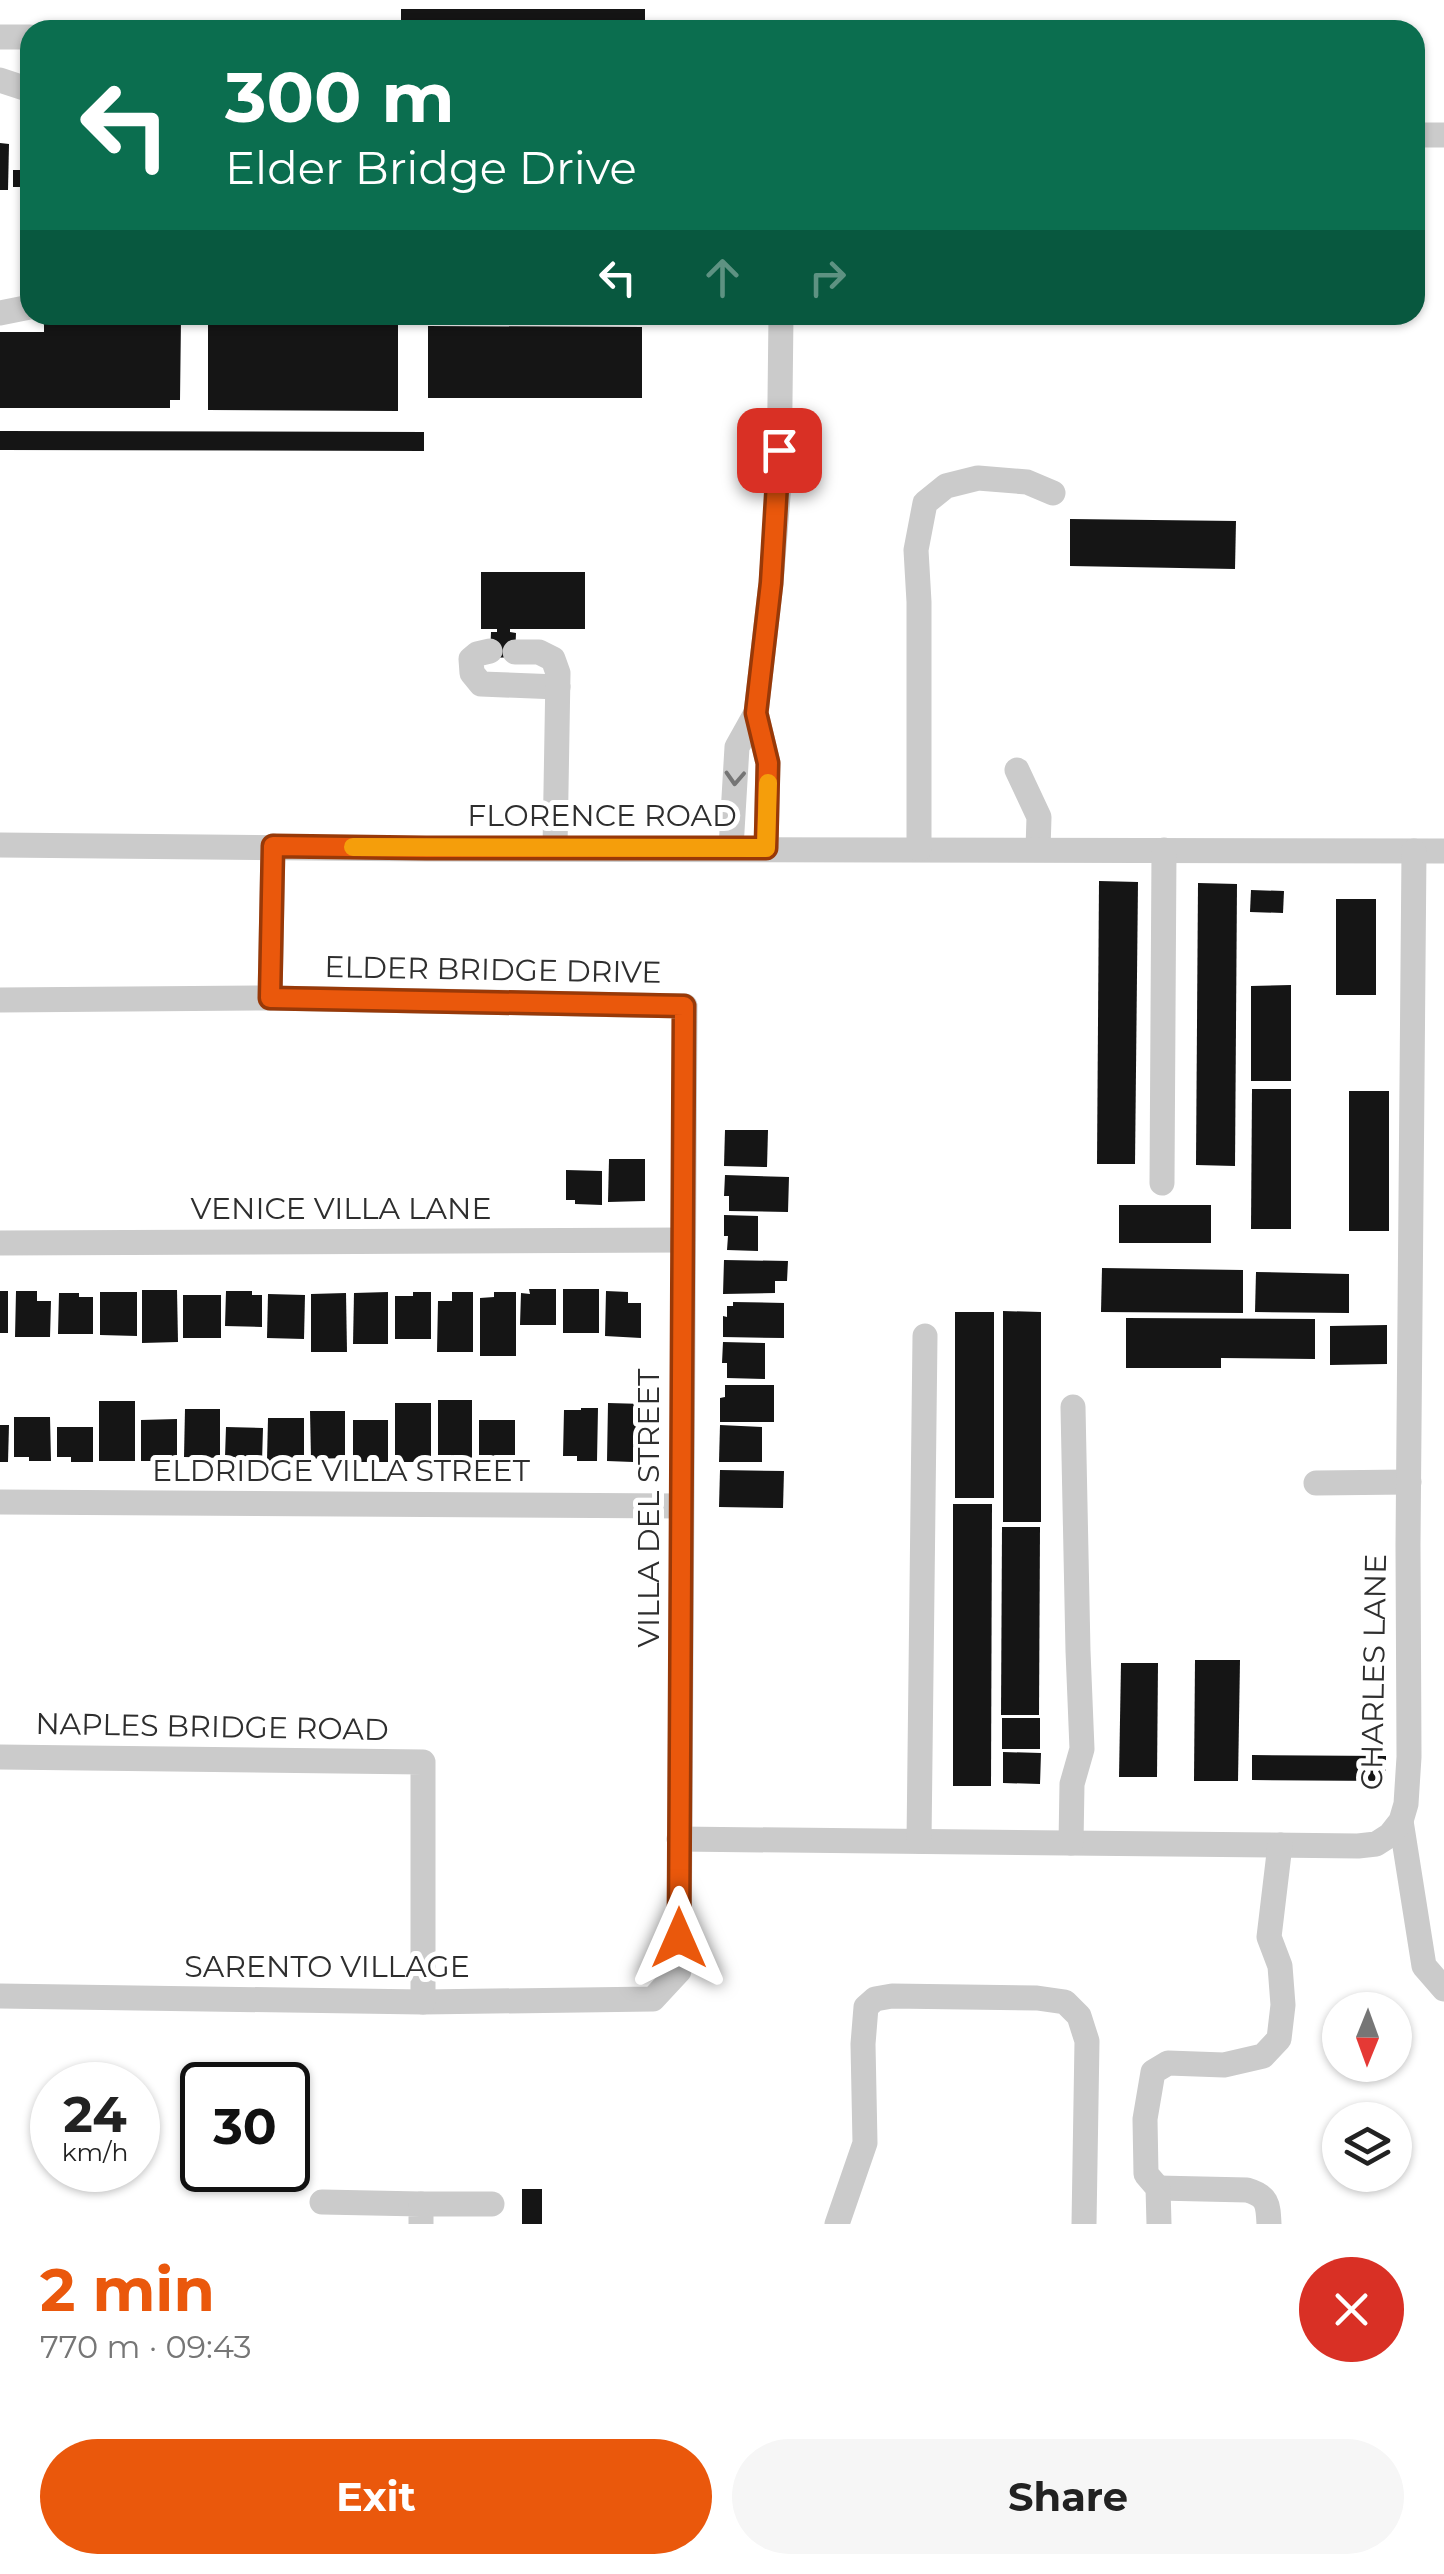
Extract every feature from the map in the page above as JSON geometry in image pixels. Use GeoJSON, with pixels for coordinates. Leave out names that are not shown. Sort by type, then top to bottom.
{"type":"FeatureCollection","features":[{"type":"Feature","properties":{"kind":"street"},"geometry":{"type":"LineString","coordinates":[[766,848],[768,763],[756,713],[779,484],[781,325]]}},
{"type":"Feature","properties":{"kind":"street"},"geometry":{"type":"LineString","coordinates":[[919,849],[916,550],[926,504],[946,486],[978,478],[1027,482],[1053,493]]}},
{"type":"Feature","properties":{"kind":"street"},"geometry":{"type":"LineString","coordinates":[[555,848],[558,687],[558,672],[554,660],[539,652],[503,652],[476,654],[472,660],[472,673],[482,684],[558,687]]}},
{"type":"Feature","properties":{"kind":"street"},"geometry":{"type":"LineString","coordinates":[[731,848],[737,747],[756,713]]}},
{"type":"Feature","properties":{"kind":"street"},"geometry":{"type":"LineString","coordinates":[[1018,770],[1039,817],[1038,849]]}},
{"type":"Feature","properties":{"kind":"street","name":"FLORENCE ROAD"},"geometry":{"type":"LineString","coordinates":[[0,845],[1444,851]]}},
{"type":"Feature","properties":{"kind":"street"},"geometry":{"type":"LineString","coordinates":[[270,998],[273,846]]}},
{"type":"Feature","properties":{"kind":"street"},"geometry":{"type":"LineString","coordinates":[[1162,1183],[1164,850]]}},
{"type":"Feature","properties":{"kind":"street","name":"CHARLES LANE"},"geometry":{"type":"LineString","coordinates":[[679,1839],[1358,1846],[1376,1844],[1400,1821],[1406,1804],[1409,1757],[1414,851]]}},
{"type":"Feature","properties":{"kind":"street","name":"ELDER BRIDGE DRIVE"},"geometry":{"type":"LineString","coordinates":[[0,1000],[270,998],[684,1006]]}},
{"type":"Feature","properties":{"kind":"street","name":"VILLA DEL STREET"},"geometry":{"type":"LineString","coordinates":[[653,1998],[680,1971],[684,1006]]}},
{"type":"Feature","properties":{"kind":"street","name":"VENICE VILLA LANE"},"geometry":{"type":"LineString","coordinates":[[0,1243],[683,1240]]}},
{"type":"Feature","properties":{"kind":"street"},"geometry":{"type":"LineString","coordinates":[[919,1841],[925,1336]]}},
{"type":"Feature","properties":{"kind":"street"},"geometry":{"type":"LineString","coordinates":[[1072,1843],[1072,1784],[1082,1749],[1073,1407]]}},
{"type":"Feature","properties":{"kind":"street"},"geometry":{"type":"LineString","coordinates":[[1316,1483],[1409,1482]]}},
{"type":"Feature","properties":{"kind":"street","name":"ELDRIDGE VILLA STREET"},"geometry":{"type":"LineString","coordinates":[[0,1502],[681,1506]]}},
{"type":"Feature","properties":{"kind":"street","name":"NAPLES BRIDGE ROAD"},"geometry":{"type":"LineString","coordinates":[[0,1756],[423,1762],[423,2002]]}},
{"type":"Feature","properties":{"kind":"street"},"geometry":{"type":"LineString","coordinates":[[1400,1821],[1424,1966],[1444,1989]]}},
{"type":"Feature","properties":{"kind":"street"},"geometry":{"type":"LineString","coordinates":[[1160,2224],[1158,2188],[1146,2174],[1144,2119],[1154,2072],[1168,2063],[1224,2064],[1263,2056],[1279,2039],[1284,2005],[1280,1966],[1270,1937],[1280,1845]]}},
{"type":"Feature","properties":{"kind":"street","name":"SARENTO VILLAGE"},"geometry":{"type":"LineString","coordinates":[[0,1996],[423,2002],[653,1998]]}},
{"type":"Feature","properties":{"kind":"street"},"geometry":{"type":"LineString","coordinates":[[837,2224],[865,2143],[866,2008],[875,1999],[892,1996],[1037,1998],[1066,2002],[1079,2016],[1086,2041],[1084,2224]]}},
{"type":"Feature","properties":{"kind":"street"},"geometry":{"type":"LineString","coordinates":[[1158,2188],[1248,2190],[1260,2194],[1268,2205],[1269,2224]]}},
{"type":"Feature","properties":{"kind":"street"},"geometry":{"type":"LineString","coordinates":[[322,2202],[421,2214],[492,2204]]}},
{"type":"Feature","properties":{"kind":"building"},"geometry":{"type":"Polygon","coordinates":[[[401,9],[645,9],[645,20],[401,20],[401,9]]]}},
{"type":"Feature","properties":{"kind":"building"},"geometry":{"type":"Polygon","coordinates":[[[0,143],[9,144],[8,190],[0,190],[0,143]]]}},
{"type":"Feature","properties":{"kind":"building"},"geometry":{"type":"Polygon","coordinates":[[[13,170],[20,170],[20,187],[13,187],[13,170]]]}},
{"type":"Feature","properties":{"kind":"building"},"geometry":{"type":"Polygon","coordinates":[[[44,325],[181,325],[180,400],[170,400],[170,408],[0,408],[0,332],[44,332],[44,325]]]}},
{"type":"Feature","properties":{"kind":"building"},"geometry":{"type":"Polygon","coordinates":[[[208,325],[398,325],[398,411],[208,410],[208,325]]]}},
{"type":"Feature","properties":{"kind":"building"},"geometry":{"type":"Polygon","coordinates":[[[428,326],[642,327],[642,398],[428,398],[428,326]]]}},
{"type":"Feature","properties":{"kind":"building"},"geometry":{"type":"Polygon","coordinates":[[[0,431],[424,432],[424,451],[0,450],[0,431]]]}},
{"type":"Feature","properties":{"kind":"building"},"geometry":{"type":"Polygon","coordinates":[[[1070,519],[1236,521],[1235,569],[1070,566],[1070,519]]]}},
{"type":"Feature","properties":{"kind":"building"},"geometry":{"type":"Polygon","coordinates":[[[481,572],[585,572],[585,629],[510,629],[516,633],[515,657],[490,658],[491,632],[497,629],[481,629],[481,572]]]}},
{"type":"Feature","properties":{"kind":"building"},"geometry":{"type":"Polygon","coordinates":[[[1099,881],[1138,882],[1135,1164],[1097,1164],[1099,881]]]}},
{"type":"Feature","properties":{"kind":"building"},"geometry":{"type":"Polygon","coordinates":[[[1198,883],[1237,884],[1235,1166],[1196,1165],[1198,883]]]}},
{"type":"Feature","properties":{"kind":"building"},"geometry":{"type":"Polygon","coordinates":[[[1251,890],[1284,891],[1283,913],[1250,912],[1251,890]]]}},
{"type":"Feature","properties":{"kind":"building"},"geometry":{"type":"Polygon","coordinates":[[[1336,899],[1376,899],[1376,995],[1336,995],[1336,899]]]}},
{"type":"Feature","properties":{"kind":"building"},"geometry":{"type":"Polygon","coordinates":[[[1291,985],[1291,1081],[1251,1081],[1251,986],[1291,985]]]}},
{"type":"Feature","properties":{"kind":"building"},"geometry":{"type":"Polygon","coordinates":[[[1252,1089],[1291,1089],[1291,1229],[1251,1229],[1252,1089]]]}},
{"type":"Feature","properties":{"kind":"building"},"geometry":{"type":"Polygon","coordinates":[[[1349,1091],[1389,1091],[1389,1231],[1349,1231],[1349,1091]]]}},
{"type":"Feature","properties":{"kind":"building"},"geometry":{"type":"Polygon","coordinates":[[[725,1130],[768,1130],[767,1167],[724,1166],[725,1130]]]}},
{"type":"Feature","properties":{"kind":"building"},"geometry":{"type":"Polygon","coordinates":[[[609,1159],[645,1159],[645,1201],[608,1202],[609,1159]]]}},
{"type":"Feature","properties":{"kind":"building"},"geometry":{"type":"Polygon","coordinates":[[[566,1170],[602,1171],[602,1205],[566,1200],[566,1170]]]}},
{"type":"Feature","properties":{"kind":"building"},"geometry":{"type":"Polygon","coordinates":[[[725,1175],[789,1177],[788,1212],[729,1211],[729,1196],[724,1196],[725,1175]]]}},
{"type":"Feature","properties":{"kind":"building"},"geometry":{"type":"Polygon","coordinates":[[[1119,1205],[1211,1205],[1211,1243],[1119,1243],[1119,1205]]]}},
{"type":"Feature","properties":{"kind":"building"},"geometry":{"type":"Polygon","coordinates":[[[724,1215],[758,1216],[758,1251],[727,1250],[724,1215]]]}},
{"type":"Feature","properties":{"kind":"building"},"geometry":{"type":"Polygon","coordinates":[[[724,1260],[788,1261],[787,1281],[775,1281],[775,1293],[723,1294],[724,1260]]]}},
{"type":"Feature","properties":{"kind":"building"},"geometry":{"type":"Polygon","coordinates":[[[1102,1268],[1243,1270],[1243,1313],[1101,1312],[1102,1268]]]}},
{"type":"Feature","properties":{"kind":"building"},"geometry":{"type":"Polygon","coordinates":[[[1256,1272],[1349,1274],[1349,1313],[1255,1312],[1256,1272]]]}},
{"type":"Feature","properties":{"kind":"building"},"geometry":{"type":"Polygon","coordinates":[[[529,1289],[556,1289],[556,1325],[520,1325],[521,1293],[530,1294],[529,1289]]]}},
{"type":"Feature","properties":{"kind":"building"},"geometry":{"type":"Polygon","coordinates":[[[563,1289],[599,1289],[599,1333],[563,1333],[563,1289]]]}},
{"type":"Feature","properties":{"kind":"building"},"geometry":{"type":"Polygon","coordinates":[[[142,1290],[177,1290],[178,1342],[142,1343],[142,1290]]]}},
{"type":"Feature","properties":{"kind":"building"},"geometry":{"type":"Polygon","coordinates":[[[0,1291],[8,1291],[8,1333],[0,1333],[0,1291]]]}},
{"type":"Feature","properties":{"kind":"building"},"geometry":{"type":"Polygon","coordinates":[[[16,1291],[37,1291],[37,1301],[51,1301],[50,1337],[15,1337],[16,1291]]]}},
{"type":"Feature","properties":{"kind":"building"},"geometry":{"type":"Polygon","coordinates":[[[226,1291],[262,1295],[262,1327],[225,1326],[226,1291]]]}},
{"type":"Feature","properties":{"kind":"building"},"geometry":{"type":"Polygon","coordinates":[[[606,1291],[628,1292],[628,1303],[641,1303],[641,1338],[605,1336],[606,1291]]]}},
{"type":"Feature","properties":{"kind":"building"},"geometry":{"type":"Polygon","coordinates":[[[100,1292],[137,1292],[137,1336],[100,1335],[100,1292]]]}},
{"type":"Feature","properties":{"kind":"building"},"geometry":{"type":"Polygon","coordinates":[[[388,1292],[388,1344],[353,1344],[354,1293],[388,1292]]]}},
{"type":"Feature","properties":{"kind":"building"},"geometry":{"type":"Polygon","coordinates":[[[413,1292],[431,1292],[431,1339],[395,1339],[395,1296],[413,1296],[413,1292]]]}},
{"type":"Feature","properties":{"kind":"building"},"geometry":{"type":"Polygon","coordinates":[[[452,1292],[473,1292],[473,1352],[437,1352],[438,1301],[452,1301],[452,1292]]]}},
{"type":"Feature","properties":{"kind":"building"},"geometry":{"type":"Polygon","coordinates":[[[494,1292],[516,1292],[516,1356],[480,1356],[480,1298],[494,1297],[494,1292]]]}},
{"type":"Feature","properties":{"kind":"building"},"geometry":{"type":"Polygon","coordinates":[[[59,1293],[93,1297],[93,1334],[58,1334],[59,1293]]]}},
{"type":"Feature","properties":{"kind":"building"},"geometry":{"type":"Polygon","coordinates":[[[346,1293],[347,1352],[311,1352],[311,1294],[346,1293]]]}},
{"type":"Feature","properties":{"kind":"building"},"geometry":{"type":"Polygon","coordinates":[[[268,1294],[305,1295],[304,1339],[267,1338],[268,1294]]]}},
{"type":"Feature","properties":{"kind":"building"},"geometry":{"type":"Polygon","coordinates":[[[183,1295],[221,1295],[221,1338],[183,1338],[183,1295]]]}},
{"type":"Feature","properties":{"kind":"building"},"geometry":{"type":"Polygon","coordinates":[[[733,1302],[784,1303],[784,1338],[723,1337],[723,1316],[727,1317],[727,1306],[733,1306],[733,1302]]]}},
{"type":"Feature","properties":{"kind":"building"},"geometry":{"type":"Polygon","coordinates":[[[1003,1311],[1041,1312],[1041,1522],[1003,1522],[1003,1311]]]}},
{"type":"Feature","properties":{"kind":"building"},"geometry":{"type":"Polygon","coordinates":[[[955,1312],[994,1312],[994,1498],[955,1498],[955,1312]]]}},
{"type":"Feature","properties":{"kind":"building"},"geometry":{"type":"Polygon","coordinates":[[[1126,1318],[1315,1319],[1315,1359],[1221,1358],[1221,1368],[1126,1368],[1126,1318]]]}},
{"type":"Feature","properties":{"kind":"building"},"geometry":{"type":"Polygon","coordinates":[[[1387,1325],[1387,1364],[1330,1365],[1330,1326],[1387,1325]]]}},
{"type":"Feature","properties":{"kind":"building"},"geometry":{"type":"Polygon","coordinates":[[[723,1342],[765,1343],[765,1379],[727,1378],[727,1363],[722,1363],[723,1342]]]}},
{"type":"Feature","properties":{"kind":"building"},"geometry":{"type":"Polygon","coordinates":[[[725,1385],[774,1385],[774,1422],[720,1422],[720,1398],[725,1397],[725,1385]]]}},
{"type":"Feature","properties":{"kind":"building"},"geometry":{"type":"Polygon","coordinates":[[[438,1400],[472,1400],[472,1463],[452,1463],[452,1458],[438,1457],[438,1400]]]}},
{"type":"Feature","properties":{"kind":"building"},"geometry":{"type":"Polygon","coordinates":[[[99,1401],[135,1401],[135,1461],[99,1461],[99,1401]]]}},
{"type":"Feature","properties":{"kind":"building"},"geometry":{"type":"Polygon","coordinates":[[[395,1403],[431,1403],[431,1462],[395,1462],[395,1403]]]}},
{"type":"Feature","properties":{"kind":"building"},"geometry":{"type":"Polygon","coordinates":[[[608,1403],[644,1404],[643,1458],[633,1458],[633,1462],[607,1461],[608,1403]]]}},
{"type":"Feature","properties":{"kind":"building"},"geometry":{"type":"Polygon","coordinates":[[[598,1408],[597,1461],[563,1456],[564,1410],[598,1408]]]}},
{"type":"Feature","properties":{"kind":"building"},"geometry":{"type":"Polygon","coordinates":[[[185,1409],[220,1409],[220,1458],[184,1457],[185,1409]]]}},
{"type":"Feature","properties":{"kind":"building"},"geometry":{"type":"Polygon","coordinates":[[[310,1411],[345,1411],[345,1458],[311,1459],[310,1411]]]}},
{"type":"Feature","properties":{"kind":"building"},"geometry":{"type":"Polygon","coordinates":[[[14,1417],[50,1417],[51,1461],[14,1457],[14,1417]]]}},
{"type":"Feature","properties":{"kind":"building"},"geometry":{"type":"Polygon","coordinates":[[[268,1418],[304,1418],[304,1461],[267,1461],[268,1418]]]}},
{"type":"Feature","properties":{"kind":"building"},"geometry":{"type":"Polygon","coordinates":[[[177,1419],[177,1461],[141,1461],[141,1420],[177,1419]]]}},
{"type":"Feature","properties":{"kind":"building"},"geometry":{"type":"Polygon","coordinates":[[[353,1420],[388,1420],[388,1462],[353,1462],[353,1420]]]}},
{"type":"Feature","properties":{"kind":"building"},"geometry":{"type":"Polygon","coordinates":[[[479,1420],[515,1420],[515,1463],[479,1463],[479,1420]]]}},
{"type":"Feature","properties":{"kind":"building"},"geometry":{"type":"Polygon","coordinates":[[[0,1425],[9,1425],[8,1462],[0,1462],[0,1425]]]}},
{"type":"Feature","properties":{"kind":"building"},"geometry":{"type":"Polygon","coordinates":[[[720,1425],[762,1427],[762,1462],[719,1462],[720,1425]]]}},
{"type":"Feature","properties":{"kind":"building"},"geometry":{"type":"Polygon","coordinates":[[[57,1427],[93,1427],[93,1462],[71,1462],[71,1457],[57,1457],[57,1427]]]}},
{"type":"Feature","properties":{"kind":"building"},"geometry":{"type":"Polygon","coordinates":[[[226,1427],[263,1428],[262,1462],[225,1457],[226,1427]]]}},
{"type":"Feature","properties":{"kind":"building"},"geometry":{"type":"Polygon","coordinates":[[[720,1470],[784,1471],[783,1508],[719,1507],[720,1470]]]}},
{"type":"Feature","properties":{"kind":"building"},"geometry":{"type":"Polygon","coordinates":[[[953,1504],[992,1504],[991,1786],[953,1786],[953,1504]]]}},
{"type":"Feature","properties":{"kind":"building"},"geometry":{"type":"Polygon","coordinates":[[[1002,1527],[1040,1527],[1039,1715],[1001,1715],[1002,1527]]]}},
{"type":"Feature","properties":{"kind":"building"},"geometry":{"type":"Polygon","coordinates":[[[1195,1660],[1240,1660],[1238,1781],[1194,1781],[1195,1660]]]}},
{"type":"Feature","properties":{"kind":"building"},"geometry":{"type":"Polygon","coordinates":[[[1121,1663],[1158,1663],[1157,1777],[1119,1777],[1121,1663]]]}},
{"type":"Feature","properties":{"kind":"building"},"geometry":{"type":"Polygon","coordinates":[[[1002,1718],[1040,1718],[1040,1749],[1002,1749],[1002,1718]]]}},
{"type":"Feature","properties":{"kind":"building"},"geometry":{"type":"Polygon","coordinates":[[[1003,1752],[1041,1753],[1040,1784],[1003,1783],[1003,1752]]]}},
{"type":"Feature","properties":{"kind":"building"},"geometry":{"type":"Polygon","coordinates":[[[1252,1755],[1386,1756],[1386,1781],[1252,1780],[1252,1755]]]}},
{"type":"Feature","properties":{"kind":"building"},"geometry":{"type":"Polygon","coordinates":[[[522,2189],[542,2189],[542,2224],[522,2224],[522,2189]]]}},
{"type":"Feature","properties":{"kind":"slow traffic"},"geometry":{"type":"LineString","coordinates":[[353,847],[766,848],[768,783]]}},
{"type":"Feature","properties":{"kind":"route"},"geometry":{"type":"LineString","coordinates":[[679,1938],[684,1006],[270,998],[273,846],[766,848],[768,763],[756,713],[771,583],[779,450]]}}]}
